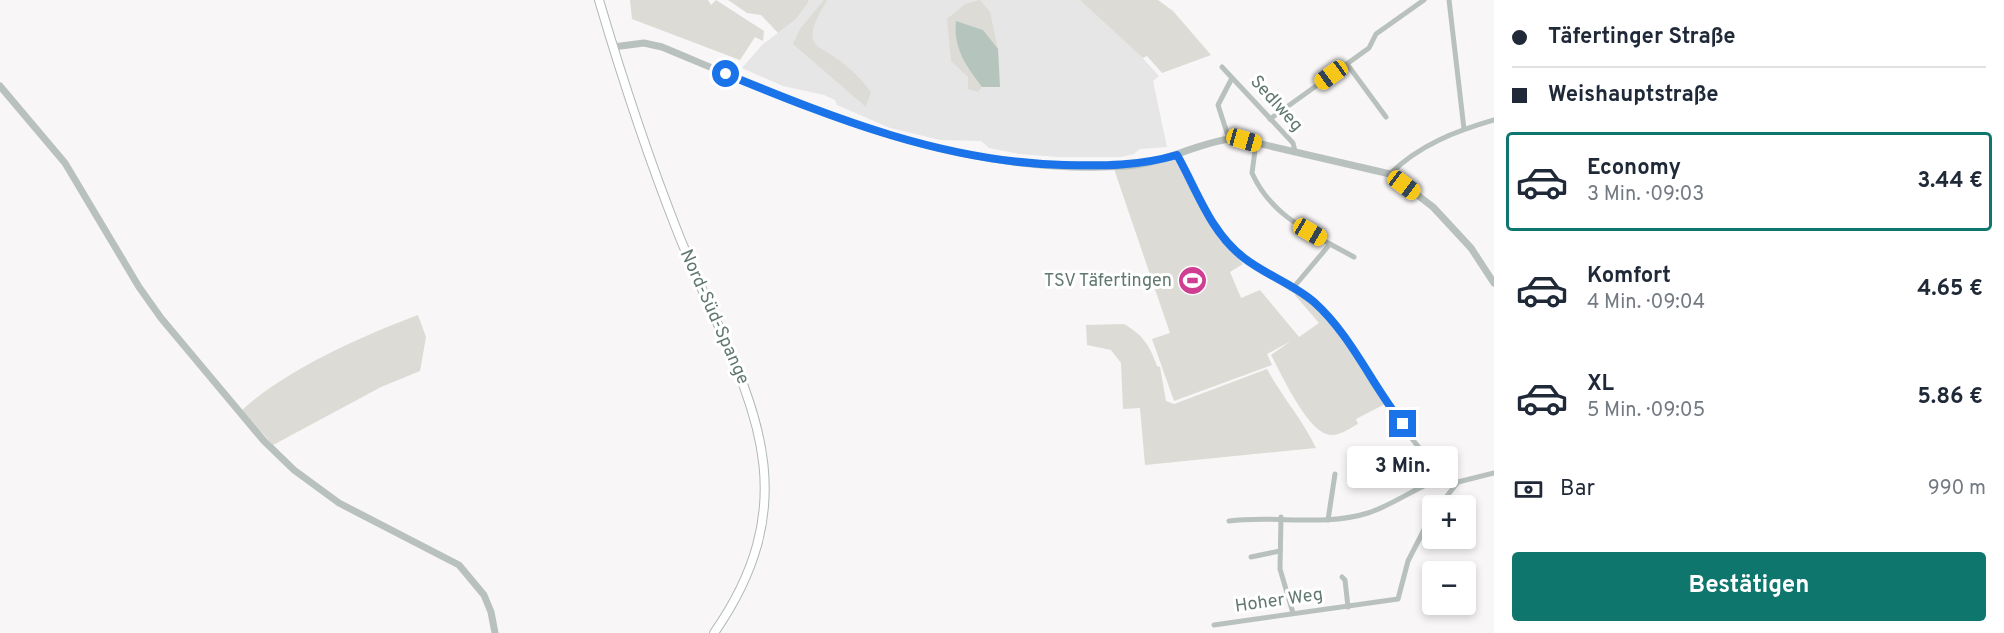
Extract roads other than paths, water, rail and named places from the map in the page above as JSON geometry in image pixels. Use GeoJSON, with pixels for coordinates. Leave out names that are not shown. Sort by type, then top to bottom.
{"type":"FeatureCollection","features":[{"type":"Feature","properties":{"kind":"main road","name":"Nord-Süd-Spange"},"geometry":{"type":"LineString","coordinates":[[599,0],[613,47],[679,236],[749,396],[761,441],[765,470],[763,519],[754,558],[738,595],[714,633]]}},
{"type":"Feature","properties":{"kind":"street"},"geometry":{"type":"LineString","coordinates":[[1270,119],[1370,48],[1376,34],[1424,0]]}},
{"type":"Feature","properties":{"kind":"street"},"geometry":{"type":"LineString","coordinates":[[1449,0],[1464,129]]}},
{"type":"Feature","properties":{"kind":"street"},"geometry":{"type":"LineString","coordinates":[[613,47],[644,43],[662,47],[865,128],[905,142],[972,157],[1025,164],[1130,166],[1177,155],[1214,141],[1229,139],[1295,151],[1390,174],[1433,207],[1471,248],[1494,283]]}},
{"type":"Feature","properties":{"kind":"street"},"geometry":{"type":"LineString","coordinates":[[1347,64],[1386,117]]}},
{"type":"Feature","properties":{"kind":"street","name":"Sedlweg"},"geometry":{"type":"LineString","coordinates":[[1222,67],[1293,143],[1295,151]]}},
{"type":"Feature","properties":{"kind":"street","name":"Sedlweg"},"geometry":{"type":"LineString","coordinates":[[1229,139],[1218,105],[1232,78]]}},
{"type":"Feature","properties":{"kind":"street"},"geometry":{"type":"LineString","coordinates":[[1,90],[65,164],[161,318],[264,441],[294,470],[339,503],[459,565],[484,595],[491,612],[495,633]]}},
{"type":"Feature","properties":{"kind":"street"},"geometry":{"type":"LineString","coordinates":[[1390,174],[1405,159],[1464,129],[1494,120]]}},
{"type":"Feature","properties":{"kind":"street"},"geometry":{"type":"LineString","coordinates":[[1256,143],[1251,162],[1252,173],[1272,205],[1289,220],[1354,257]]}},
{"type":"Feature","properties":{"kind":"street"},"geometry":{"type":"LineString","coordinates":[[1177,155],[1198,198],[1220,233],[1243,258],[1313,302],[1336,325],[1386,403],[1448,476],[1458,482]]}},
{"type":"Feature","properties":{"kind":"street"},"geometry":{"type":"LineString","coordinates":[[1293,288],[1330,244]]}},
{"type":"Feature","properties":{"kind":"street"},"geometry":{"type":"LineString","coordinates":[[1448,495],[1458,482],[1494,473]]}},
{"type":"Feature","properties":{"kind":"street"},"geometry":{"type":"LineString","coordinates":[[1328,520],[1332,476],[1335,474]]}},
{"type":"Feature","properties":{"kind":"street"},"geometry":{"type":"LineString","coordinates":[[1229,521],[1281,517],[1328,520],[1368,513],[1448,476]]}},
{"type":"Feature","properties":{"kind":"street"},"geometry":{"type":"LineString","coordinates":[[1281,517],[1280,569],[1293,613]]}},
{"type":"Feature","properties":{"kind":"street","name":"Hoher Weg"},"geometry":{"type":"LineString","coordinates":[[1214,625],[1398,599],[1408,561],[1422,534]]}},
{"type":"Feature","properties":{"kind":"street"},"geometry":{"type":"LineString","coordinates":[[1251,557],[1280,551]]}},
{"type":"Feature","properties":{"kind":"street","name":"Hoher Weg"},"geometry":{"type":"LineString","coordinates":[[1342,577],[1345,580],[1348,607]]}},
{"type":"Feature","properties":{"kind":"place","name":"TSV Täfertingen"},"geometry":{"type":"Point","coordinates":[1193,281]}}]}
